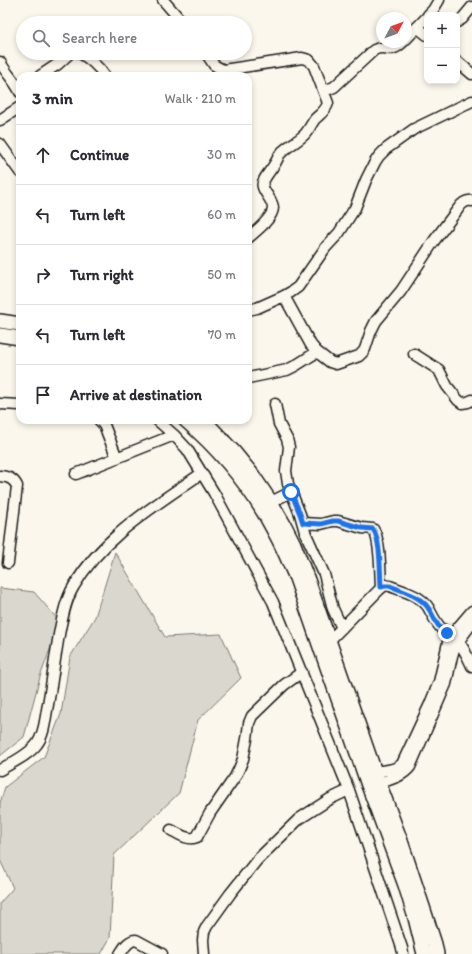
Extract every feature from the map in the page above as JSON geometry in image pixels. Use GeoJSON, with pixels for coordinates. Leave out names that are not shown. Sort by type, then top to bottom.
{"type":"FeatureCollection","features":[{"type":"Feature","properties":{"kind":"main road"},"geometry":{"type":"LineString","coordinates":[[0,321],[16,323]]}},
{"type":"Feature","properties":{"kind":"main road"},"geometry":{"type":"LineString","coordinates":[[0,335],[16,337]]}},
{"type":"Feature","properties":{"kind":"main road"},"geometry":{"type":"LineString","coordinates":[[190,424],[228,462],[240,478],[264,512],[287,557],[296,578],[368,785],[405,885],[424,954]]}},
{"type":"Feature","properties":{"kind":"main road"},"geometry":{"type":"LineString","coordinates":[[208,424],[252,474],[271,502],[294,544],[401,841],[437,954]]}},
{"type":"Feature","properties":{"kind":"street"},"geometry":{"type":"LineString","coordinates":[[163,0],[177,16]]}},
{"type":"Feature","properties":{"kind":"street"},"geometry":{"type":"LineString","coordinates":[[433,12],[439,0]]}},
{"type":"Feature","properties":{"kind":"street"},"geometry":{"type":"LineString","coordinates":[[460,20],[472,7]]}},
{"type":"Feature","properties":{"kind":"street"},"geometry":{"type":"LineString","coordinates":[[412,32],[424,21]]}},
{"type":"Feature","properties":{"kind":"street"},"geometry":{"type":"LineString","coordinates":[[417,27],[424,33]]}},
{"type":"Feature","properties":{"kind":"street"},"geometry":{"type":"LineString","coordinates":[[324,92],[334,87],[378,48]]}},
{"type":"Feature","properties":{"kind":"street"},"geometry":{"type":"LineString","coordinates":[[384,48],[390,50],[395,48]]}},
{"type":"Feature","properties":{"kind":"street"},"geometry":{"type":"LineString","coordinates":[[211,60],[214,65],[223,70],[302,58],[309,60],[314,66],[328,103],[325,110],[315,118],[303,136],[281,153],[264,180],[262,184],[272,203],[273,209],[265,222],[252,234]]}},
{"type":"Feature","properties":{"kind":"street"},"geometry":{"type":"LineString","coordinates":[[46,72],[62,60]]}},
{"type":"Feature","properties":{"kind":"street"},"geometry":{"type":"LineString","coordinates":[[91,60],[101,72]]}},
{"type":"Feature","properties":{"kind":"street"},"geometry":{"type":"LineString","coordinates":[[0,62],[16,84]]}},
{"type":"Feature","properties":{"kind":"street"},"geometry":{"type":"LineString","coordinates":[[460,64],[472,74]]}},
{"type":"Feature","properties":{"kind":"street"},"geometry":{"type":"LineString","coordinates":[[252,309],[284,296],[298,287],[326,247],[335,238],[355,208],[375,162],[386,149],[414,129],[472,101]]}},
{"type":"Feature","properties":{"kind":"street"},"geometry":{"type":"LineString","coordinates":[[0,120],[16,110]]}},
{"type":"Feature","properties":{"kind":"street"},"geometry":{"type":"LineString","coordinates":[[0,144],[16,166]]}},
{"type":"Feature","properties":{"kind":"street"},"geometry":{"type":"LineString","coordinates":[[284,296],[317,352],[330,362],[336,364],[359,356],[365,349],[376,321],[401,291],[434,241],[461,205],[465,202],[472,201]]}},
{"type":"Feature","properties":{"kind":"street"},"geometry":{"type":"LineString","coordinates":[[252,377],[287,370],[317,352]]}},
{"type":"Feature","properties":{"kind":"street"},"geometry":{"type":"LineString","coordinates":[[414,354],[439,370],[447,386],[458,400],[462,403],[472,400]]}},
{"type":"Feature","properties":{"kind":"street"},"geometry":{"type":"LineString","coordinates":[[0,404],[16,405]]}},
{"type":"Feature","properties":{"kind":"street"},"geometry":{"type":"LineString","coordinates":[[275,404],[279,424],[289,447],[286,471],[288,484],[300,514],[305,532],[324,574],[333,608],[342,628]]}},
{"type":"Feature","properties":{"kind":"street"},"geometry":{"type":"LineString","coordinates":[[103,424],[117,458]]}},
{"type":"Feature","properties":{"kind":"street"},"geometry":{"type":"LineString","coordinates":[[162,424],[187,449],[214,492],[273,602],[350,790],[402,954]]}},
{"type":"Feature","properties":{"kind":"street"},"geometry":{"type":"LineString","coordinates":[[76,474],[174,435]]}},
{"type":"Feature","properties":{"kind":"street"},"geometry":{"type":"LineString","coordinates":[[0,770],[28,753],[37,744],[43,732],[64,609],[73,588],[84,570],[110,541],[128,526],[202,473]]}},
{"type":"Feature","properties":{"kind":"street"},"geometry":{"type":"LineString","coordinates":[[0,476],[14,480],[17,486],[8,563]]}},
{"type":"Feature","properties":{"kind":"street"},"geometry":{"type":"LineString","coordinates":[[271,502],[291,492]]}},
{"type":"Feature","properties":{"kind":"street"},"geometry":{"type":"LineString","coordinates":[[303,523],[321,524],[338,521],[362,528],[373,529],[377,540],[381,587]]}},
{"type":"Feature","properties":{"kind":"street"},"geometry":{"type":"LineString","coordinates":[[233,549],[242,543]]}},
{"type":"Feature","properties":{"kind":"street"},"geometry":{"type":"LineString","coordinates":[[329,641],[381,587],[390,586],[418,598],[427,606],[439,627],[455,638],[472,666]]}},
{"type":"Feature","properties":{"kind":"street"},"geometry":{"type":"LineString","coordinates":[[455,638],[472,611]]}},
{"type":"Feature","properties":{"kind":"street"},"geometry":{"type":"LineString","coordinates":[[377,777],[399,767],[402,764],[439,682],[449,638],[455,638],[472,623]]}},
{"type":"Feature","properties":{"kind":"street"},"geometry":{"type":"LineString","coordinates":[[171,830],[189,838],[197,837],[210,813],[239,769],[248,739],[249,723],[252,716],[284,685],[302,672]]}},
{"type":"Feature","properties":{"kind":"street"},"geometry":{"type":"LineString","coordinates":[[204,954],[204,932],[207,926],[257,860],[298,819],[330,799],[350,790]]}},
{"type":"Feature","properties":{"kind":"street"},"geometry":{"type":"LineString","coordinates":[[120,954],[127,943],[133,940],[136,940],[162,954]]}},
{"type":"Feature","properties":{"kind":"shaded area"},"geometry":{"type":"Polygon","coordinates":[[[115,552],[165,637],[221,634],[241,678],[198,720],[179,793],[114,855],[110,938],[101,954],[0,954],[0,903],[13,888],[0,860],[0,803],[5,787],[44,757],[61,714],[70,657],[95,617],[115,552]]]}},
{"type":"Feature","properties":{"kind":"shaded area"},"geometry":{"type":"Polygon","coordinates":[[[0,588],[34,592],[60,622],[40,677],[24,737],[0,756],[0,588]]]}},
{"type":"Feature","properties":{"kind":"route"},"geometry":{"type":"LineString","coordinates":[[291,492],[303,523],[321,524],[338,521],[362,528],[373,529],[377,540],[381,587],[390,586],[418,598],[427,606],[439,627],[447,633]]}}]}
